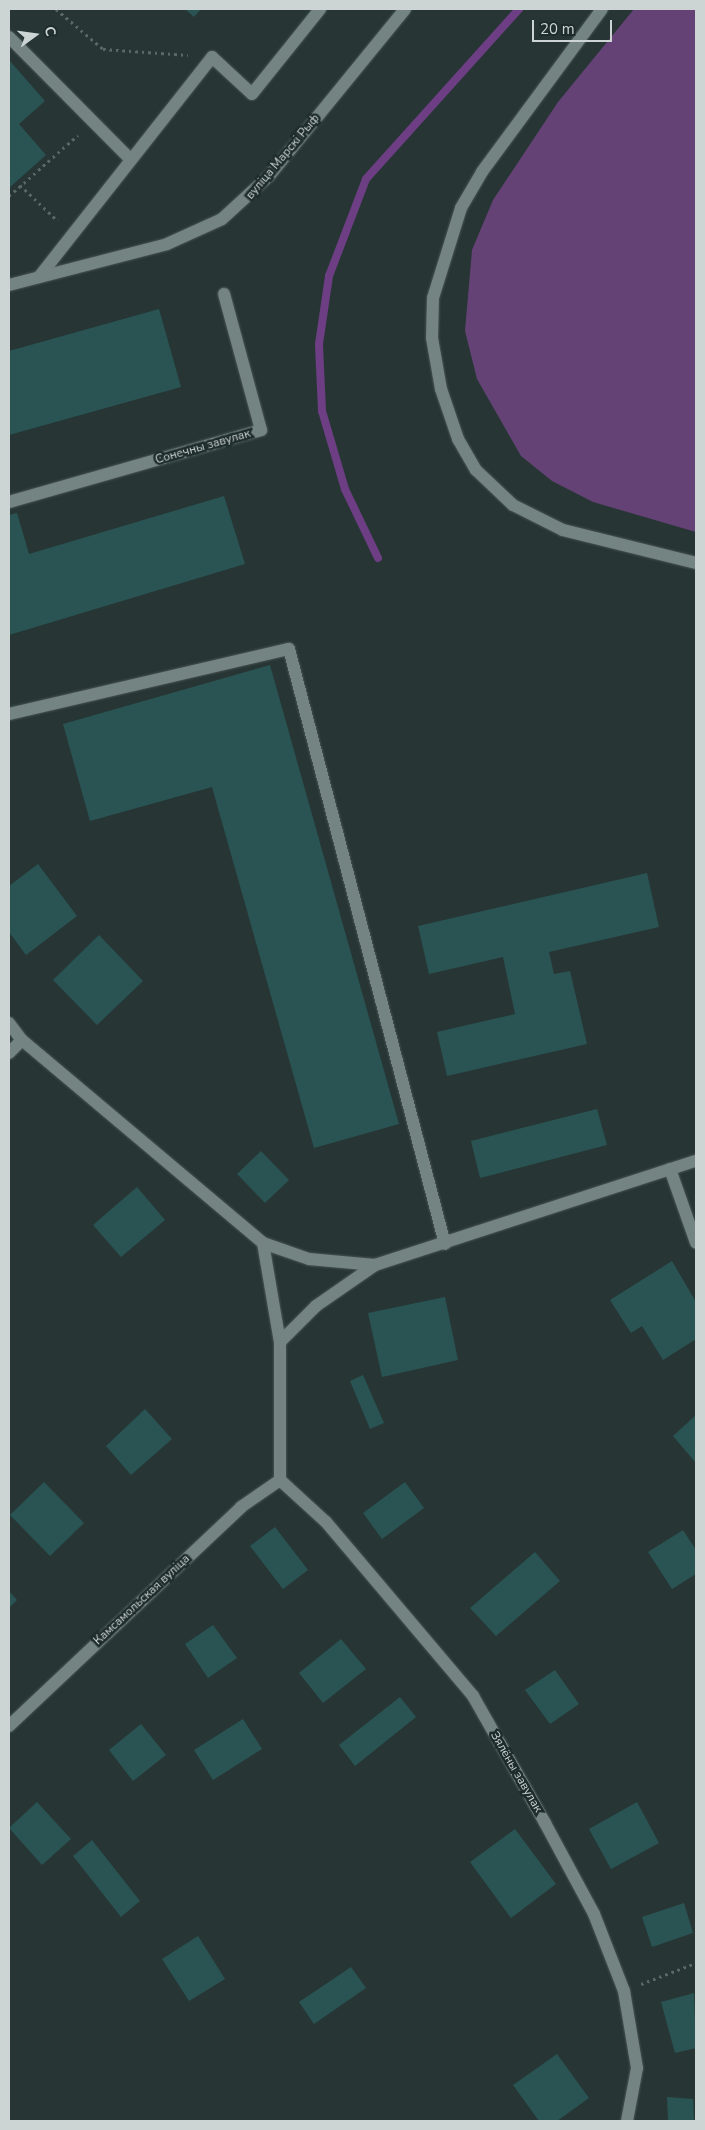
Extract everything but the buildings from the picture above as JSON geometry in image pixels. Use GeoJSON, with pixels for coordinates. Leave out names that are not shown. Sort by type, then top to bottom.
{"type":"FeatureCollection","features":[{"type":"Feature","properties":{"kind":"street"},"geometry":{"type":"LineString","coordinates":[[39,277],[212,57],[252,94],[320,9]]}},
{"type":"Feature","properties":{"kind":"street","name":"вуліца Марскі Рыф"},"geometry":{"type":"LineString","coordinates":[[9,285],[167,244],[222,219],[269,176],[405,9]]}},
{"type":"Feature","properties":{"kind":"street"},"geometry":{"type":"LineString","coordinates":[[602,9],[482,172],[462,208],[433,298],[432,338],[441,389],[458,439],[476,470],[513,505],[563,530],[696,563]]}},
{"type":"Feature","properties":{"kind":"street"},"geometry":{"type":"LineString","coordinates":[[9,37],[131,160]]}},
{"type":"Feature","properties":{"kind":"street","name":"Сонечны завулак"},"geometry":{"type":"LineString","coordinates":[[9,502],[261,430],[224,294]]}},
{"type":"Feature","properties":{"kind":"street"},"geometry":{"type":"LineString","coordinates":[[9,714],[289,649],[446,1244]]}},
{"type":"Feature","properties":{"kind":"street"},"geometry":{"type":"LineString","coordinates":[[9,1024],[22,1040],[263,1244],[308,1259],[375,1265]]}},
{"type":"Feature","properties":{"kind":"street"},"geometry":{"type":"LineString","coordinates":[[9,1053],[22,1040]]}},
{"type":"Feature","properties":{"kind":"street"},"geometry":{"type":"LineString","coordinates":[[280,1342],[316,1306],[375,1265],[446,1244],[696,1161]]}},
{"type":"Feature","properties":{"kind":"street"},"geometry":{"type":"LineString","coordinates":[[670,1169],[696,1243]]}},
{"type":"Feature","properties":{"kind":"street"},"geometry":{"type":"LineString","coordinates":[[263,1244],[280,1342],[280,1480]]}},
{"type":"Feature","properties":{"kind":"street","name":"Камсамольская вуліца"},"geometry":{"type":"LineString","coordinates":[[9,1726],[241,1507],[280,1480]]}},
{"type":"Feature","properties":{"kind":"street","name":"Зялёны завулак"},"geometry":{"type":"LineString","coordinates":[[280,1480],[326,1522],[473,1696],[594,1914],[624,1991],[637,2068],[627,2121]]}},
{"type":"Feature","properties":{"kind":"path"},"geometry":{"type":"LineString","coordinates":[[56,9],[103,49],[212,57]]}},
{"type":"Feature","properties":{"kind":"path"},"geometry":{"type":"LineString","coordinates":[[9,196],[93,121]]}},
{"type":"Feature","properties":{"kind":"path"},"geometry":{"type":"LineString","coordinates":[[20,186],[73,235]]}},
{"type":"Feature","properties":{"kind":"path"},"geometry":{"type":"LineString","coordinates":[[624,1991],[696,1963]]}},
{"type":"Feature","properties":{"kind":"shaded area"},"geometry":{"type":"Polygon","coordinates":[[[634,9],[696,9],[696,532],[593,502],[552,481],[521,456],[477,379],[465,331],[472,250],[493,200],[558,102],[634,9]]]}},
{"type":"Feature","properties":{"kind":"waterway"},"geometry":{"type":"LineString","coordinates":[[378,558],[345,489],[322,411],[319,344],[329,276],[366,179],[519,9]]}}]}
